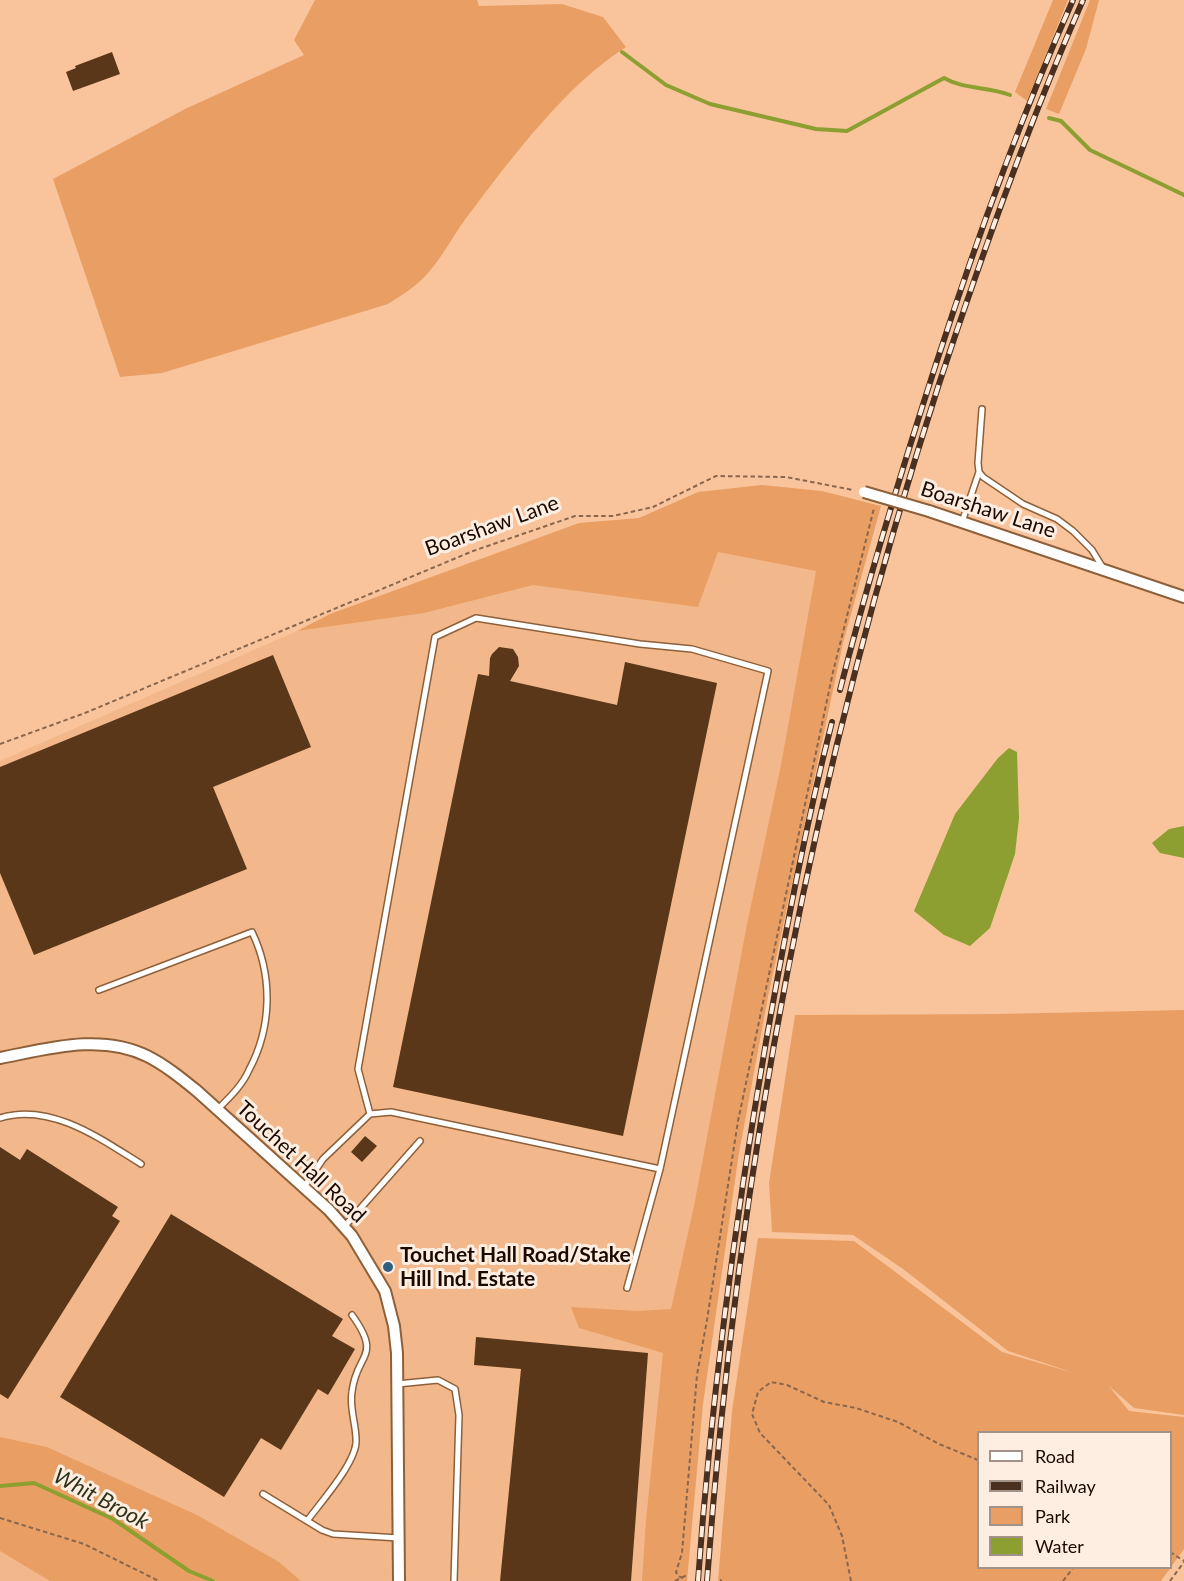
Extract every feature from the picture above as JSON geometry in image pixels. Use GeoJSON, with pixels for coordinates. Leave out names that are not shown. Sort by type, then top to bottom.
{"type":"FeatureCollection","features":[{"type":"Feature","properties":{"kind":"street","name":"Boarshaw Lane"},"geometry":{"type":"LineString","coordinates":[[864,492],[929,511],[1184,597]]}},
{"type":"Feature","properties":{"kind":"street","name":"Touchet Hall Road"},"geometry":{"type":"LineString","coordinates":[[0,1059],[66,1045],[113,1046],[130,1049],[146,1056],[181,1077],[304,1187],[352,1236],[385,1291],[394,1326],[397,1384],[399,1581]]}},
{"type":"Feature","properties":{"kind":"lane"},"geometry":{"type":"LineString","coordinates":[[962,522],[979,472],[982,409]]}},
{"type":"Feature","properties":{"kind":"lane"},"geometry":{"type":"LineString","coordinates":[[979,472],[1023,504],[1057,519],[1073,531],[1092,550],[1104,569]]}},
{"type":"Feature","properties":{"kind":"lane"},"geometry":{"type":"LineString","coordinates":[[370,1114],[358,1069],[435,637],[476,618],[640,644],[692,649],[768,671],[660,1169],[627,1288]]}},
{"type":"Feature","properties":{"kind":"lane"},"geometry":{"type":"LineString","coordinates":[[99,990],[252,932],[261,950],[267,981],[268,1002],[264,1025],[249,1071],[236,1090],[217,1110]]}},
{"type":"Feature","properties":{"kind":"lane"},"geometry":{"type":"LineString","coordinates":[[304,1187],[323,1159],[370,1114],[391,1112],[660,1169]]}},
{"type":"Feature","properties":{"kind":"lane"},"geometry":{"type":"LineString","coordinates":[[0,1118],[20,1114],[51,1118],[72,1125],[100,1139],[141,1164]]}},
{"type":"Feature","properties":{"kind":"lane"},"geometry":{"type":"LineString","coordinates":[[344,1227],[420,1142]]}},
{"type":"Feature","properties":{"kind":"lane"},"geometry":{"type":"LineString","coordinates":[[307,1521],[348,1465],[354,1451],[356,1437],[352,1392],[367,1344],[365,1334],[352,1315]]}},
{"type":"Feature","properties":{"kind":"lane"},"geometry":{"type":"LineString","coordinates":[[397,1384],[438,1380],[455,1389],[459,1415],[454,1581]]}},
{"type":"Feature","properties":{"kind":"lane"},"geometry":{"type":"LineString","coordinates":[[263,1494],[307,1521],[339,1536],[399,1538]]}},
{"type":"Feature","properties":{"kind":"path","name":"Boarshaw Lane"},"geometry":{"type":"LineString","coordinates":[[0,744],[85,713],[473,551],[575,516],[613,516],[653,507],[716,476],[786,477],[864,492]]}},
{"type":"Feature","properties":{"kind":"path"},"geometry":{"type":"LineString","coordinates":[[683,1578],[676,1572],[682,1553],[697,1375],[738,1121],[833,672],[877,496]]}},
{"type":"Feature","properties":{"kind":"path"},"geometry":{"type":"LineString","coordinates":[[851,1581],[842,1536],[829,1505],[760,1433],[752,1414],[758,1392],[771,1382],[787,1385],[824,1402],[856,1408],[898,1422],[939,1444],[977,1460]]}},
{"type":"Feature","properties":{"kind":"path"},"geometry":{"type":"LineString","coordinates":[[0,1518],[84,1544],[159,1581]]}},
{"type":"Feature","properties":{"kind":"path"},"geometry":{"type":"LineString","coordinates":[[1170,1581],[1184,1562]]}},
{"type":"Feature","properties":{"kind":"path"},"geometry":{"type":"LineString","coordinates":[[1063,1581],[1072,1569]]}},
{"type":"Feature","properties":{"kind":"path"},"geometry":{"type":"LineString","coordinates":[[675,1581],[687,1575]]}},
{"type":"Feature","properties":{"kind":"shaded area"},"geometry":{"type":"Polygon","coordinates":[[[717,542],[850,576],[685,1352],[664,1581],[0,1581],[0,761],[297,631],[528,574],[717,542]]]}},
{"type":"Feature","properties":{"kind":"green space"},"geometry":{"type":"Polygon","coordinates":[[[315,0],[477,0],[479,6],[562,4],[603,17],[626,47],[582,81],[542,123],[470,213],[434,266],[424,278],[399,297],[388,304],[162,373],[120,377],[53,179],[185,109],[304,55],[294,40],[315,0]]]}},
{"type":"Feature","properties":{"kind":"green space"},"geometry":{"type":"Polygon","coordinates":[[[1053,0],[1068,0],[1027,101],[1015,92],[1053,0]]]}},
{"type":"Feature","properties":{"kind":"green space"},"geometry":{"type":"Polygon","coordinates":[[[1090,0],[1099,0],[1086,49],[1059,114],[1046,109],[1090,0]]]}},
{"type":"Feature","properties":{"kind":"green space"},"geometry":{"type":"Polygon","coordinates":[[[762,485],[822,491],[881,506],[843,643],[768,997],[739,1153],[703,1404],[687,1581],[642,1581],[663,1353],[579,1328],[571,1307],[638,1311],[671,1309],[694,1206],[747,924],[781,765],[816,571],[718,552],[698,607],[533,585],[424,613],[297,631],[330,614],[579,523],[639,518],[698,492],[762,485]]]}},
{"type":"Feature","properties":{"kind":"green space"},"geometry":{"type":"Polygon","coordinates":[[[1184,1010],[1184,1415],[1134,1408],[1109,1386],[1129,1411],[1184,1417],[1184,1549],[1172,1566],[1172,1431],[977,1431],[977,1569],[1170,1569],[1161,1581],[718,1581],[732,1411],[758,1238],[854,1241],[1002,1352],[1074,1373],[1008,1351],[903,1269],[853,1235],[772,1232],[769,1183],[795,1015],[1184,1010]]]}},
{"type":"Feature","properties":{"kind":"green space"},"geometry":{"type":"Polygon","coordinates":[[[0,1437],[47,1447],[197,1515],[279,1562],[301,1581],[50,1581],[0,1551],[0,1437]]]}},
{"type":"Feature","properties":{"kind":"water"},"geometry":{"type":"Polygon","coordinates":[[[1009,748],[1017,752],[1019,818],[1015,854],[990,928],[970,946],[944,935],[914,911],[955,814],[998,758],[1009,748]]]}},
{"type":"Feature","properties":{"kind":"water"},"geometry":{"type":"Polygon","coordinates":[[[1184,826],[1184,858],[1160,853],[1152,843],[1169,829],[1184,826]]]}},
{"type":"Feature","properties":{"kind":"building"},"geometry":{"type":"Polygon","coordinates":[[[112,52],[120,74],[73,91],[66,72],[76,68],[75,66],[112,52]]]}},
{"type":"Feature","properties":{"kind":"building"},"geometry":{"type":"Polygon","coordinates":[[[499,647],[513,649],[518,657],[519,666],[510,681],[617,705],[625,662],[717,683],[623,1136],[393,1087],[478,674],[489,676],[490,658],[499,647]]]}},
{"type":"Feature","properties":{"kind":"building"},"geometry":{"type":"Polygon","coordinates":[[[273,655],[311,747],[213,787],[247,869],[34,955],[0,873],[0,767],[273,655]]]}},
{"type":"Feature","properties":{"kind":"building"},"geometry":{"type":"Polygon","coordinates":[[[365,1136],[377,1146],[362,1162],[351,1152],[365,1136]]]}},
{"type":"Feature","properties":{"kind":"building"},"geometry":{"type":"Polygon","coordinates":[[[0,1147],[20,1160],[27,1149],[118,1207],[112,1216],[120,1221],[8,1399],[0,1394],[0,1147]]]}},
{"type":"Feature","properties":{"kind":"building"},"geometry":{"type":"Polygon","coordinates":[[[171,1214],[343,1319],[332,1336],[355,1349],[328,1395],[318,1389],[281,1450],[261,1438],[224,1497],[60,1397],[171,1214]]]}},
{"type":"Feature","properties":{"kind":"building"},"geometry":{"type":"Polygon","coordinates":[[[476,1337],[648,1353],[631,1581],[500,1581],[521,1369],[474,1365],[476,1337]]]}},
{"type":"Feature","properties":{"kind":"waterway"},"geometry":{"type":"LineString","coordinates":[[622,52],[666,85],[710,104],[816,129],[847,131],[944,78],[952,82],[1010,95]]}},
{"type":"Feature","properties":{"kind":"waterway"},"geometry":{"type":"LineString","coordinates":[[1049,118],[1061,121],[1090,150],[1184,195]]}},
{"type":"Feature","properties":{"kind":"waterway","name":"Whit Brook"},"geometry":{"type":"LineString","coordinates":[[0,1486],[34,1483],[113,1519],[189,1571],[213,1581]]}},
{"type":"Feature","properties":{"kind":"railway"},"geometry":{"type":"LineString","coordinates":[[840,690],[885,526],[951,318],[1017,135],[1073,0]]}},
{"type":"Feature","properties":{"kind":"railway"},"geometry":{"type":"LineString","coordinates":[[707,1581],[720,1429],[738,1277],[760,1126],[787,975],[818,826],[854,677],[894,530],[939,384],[1006,190],[1083,0]]}},
{"type":"Feature","properties":{"kind":"railway"},"geometry":{"type":"LineString","coordinates":[[698,1581],[717,1378],[744,1176],[788,922],[832,722]]}},
{"type":"Feature","properties":{"kind":"place","name":"Touchet Hall Road/Stake Hill Ind. Estate"},"geometry":{"type":"Point","coordinates":[388,1267]}}]}
